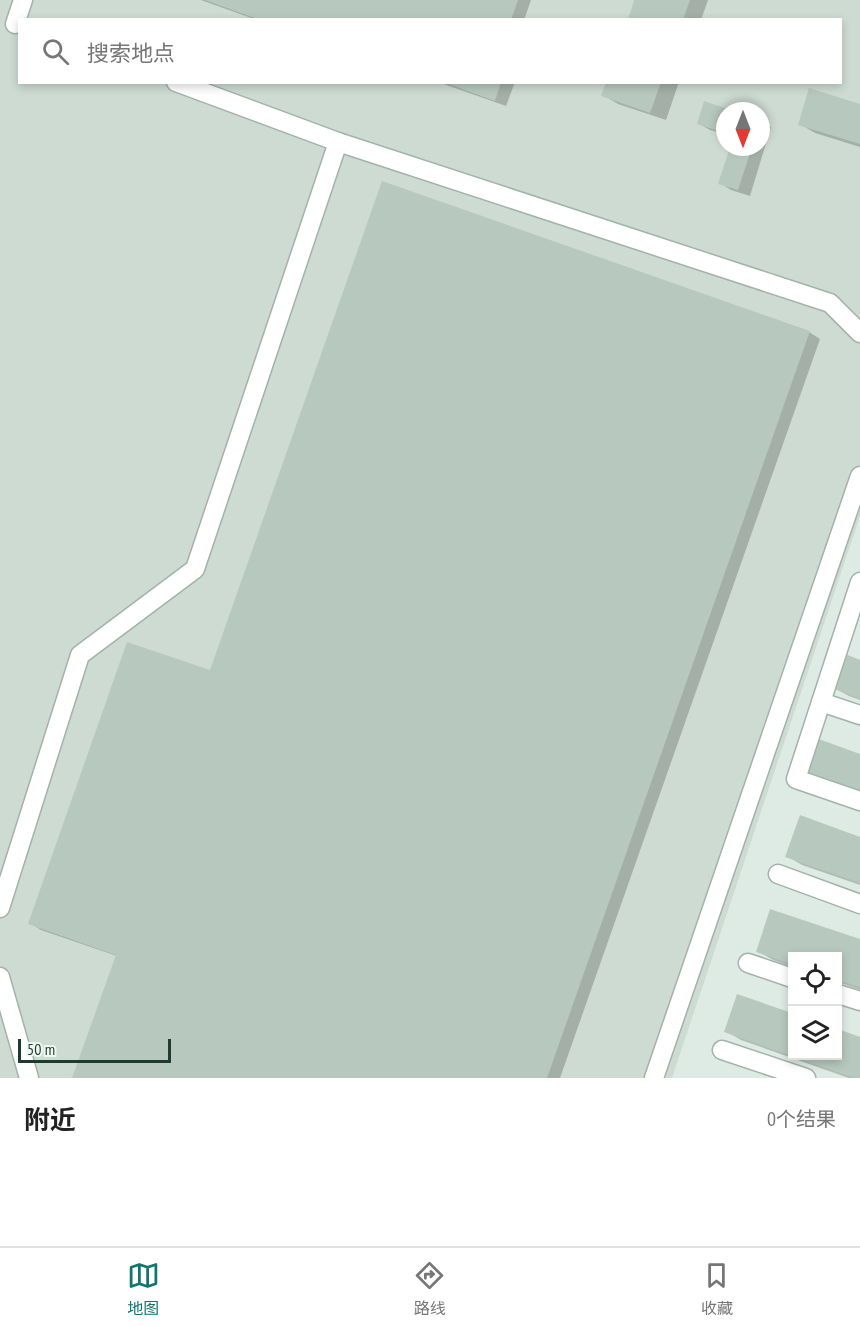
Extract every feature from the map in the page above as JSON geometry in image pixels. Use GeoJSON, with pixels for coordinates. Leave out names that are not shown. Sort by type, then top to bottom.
{"type":"FeatureCollection","features":[{"type":"Feature","properties":{"kind":"lane"},"geometry":{"type":"LineString","coordinates":[[12,22],[23,0]]}},
{"type":"Feature","properties":{"kind":"lane"},"geometry":{"type":"LineString","coordinates":[[181,84],[338,142],[830,303],[860,333]]}},
{"type":"Feature","properties":{"kind":"lane"},"geometry":{"type":"LineString","coordinates":[[0,908],[80,655],[195,569],[338,142]]}},
{"type":"Feature","properties":{"kind":"lane"},"geometry":{"type":"LineString","coordinates":[[654,1078],[860,476]]}},
{"type":"Feature","properties":{"kind":"lane"},"geometry":{"type":"LineString","coordinates":[[860,582],[855,618],[821,702],[796,779],[860,801]]}},
{"type":"Feature","properties":{"kind":"lane"},"geometry":{"type":"LineString","coordinates":[[821,702],[860,715]]}},
{"type":"Feature","properties":{"kind":"lane"},"geometry":{"type":"LineString","coordinates":[[778,874],[860,904]]}},
{"type":"Feature","properties":{"kind":"lane"},"geometry":{"type":"LineString","coordinates":[[748,963],[788,977]]}},
{"type":"Feature","properties":{"kind":"lane"},"geometry":{"type":"LineString","coordinates":[[0,977],[29,1078]]}},
{"type":"Feature","properties":{"kind":"lane"},"geometry":{"type":"LineString","coordinates":[[842,996],[860,1001]]}},
{"type":"Feature","properties":{"kind":"lane"},"geometry":{"type":"LineString","coordinates":[[722,1050],[806,1078]]}},
{"type":"Feature","properties":{"kind":"shaded area"},"geometry":{"type":"Polygon","coordinates":[[[0,0],[860,0],[860,516],[672,1078],[0,1078],[0,0]]]}},
{"type":"Feature","properties":{"kind":"building"},"geometry":{"type":"Polygon","coordinates":[[[205,0],[518,0],[512,18],[254,18],[205,0]]]}},
{"type":"Feature","properties":{"kind":"building"},"geometry":{"type":"Polygon","coordinates":[[[634,0],[690,0],[684,18],[629,18],[634,0]]]}},
{"type":"Feature","properties":{"kind":"building"},"geometry":{"type":"Polygon","coordinates":[[[448,84],[500,84],[495,101],[448,84]]]}},
{"type":"Feature","properties":{"kind":"building"},"geometry":{"type":"Polygon","coordinates":[[[605,84],[660,84],[650,113],[601,96],[605,84]]]}},
{"type":"Feature","properties":{"kind":"building"},"geometry":{"type":"Polygon","coordinates":[[[809,88],[860,104],[860,144],[798,125],[809,88]]]}},
{"type":"Feature","properties":{"kind":"building"},"geometry":{"type":"Polygon","coordinates":[[[704,101],[716,105],[716,130],[697,124],[704,101]]]}},
{"type":"Feature","properties":{"kind":"building"},"geometry":{"type":"Polygon","coordinates":[[[727,156],[749,156],[738,190],[718,184],[727,156]]]}},
{"type":"Feature","properties":{"kind":"building"},"geometry":{"type":"Polygon","coordinates":[[[382,181],[810,331],[547,1078],[72,1078],[116,955],[28,924],[127,642],[210,670],[382,181]]]}},
{"type":"Feature","properties":{"kind":"building"},"geometry":{"type":"Polygon","coordinates":[[[845,654],[860,660],[860,699],[832,688],[845,654]]]}},
{"type":"Feature","properties":{"kind":"building"},"geometry":{"type":"Polygon","coordinates":[[[816,738],[860,754],[860,792],[804,771],[816,738]]]}},
{"type":"Feature","properties":{"kind":"building"},"geometry":{"type":"Polygon","coordinates":[[[800,815],[860,837],[860,883],[785,857],[800,815]]]}},
{"type":"Feature","properties":{"kind":"building"},"geometry":{"type":"Polygon","coordinates":[[[770,909],[860,939],[860,987],[842,981],[842,952],[788,952],[788,963],[756,952],[770,909]]]}},
{"type":"Feature","properties":{"kind":"building"},"geometry":{"type":"Polygon","coordinates":[[[737,994],[788,1012],[788,1055],[724,1032],[737,994]]]}},
{"type":"Feature","properties":{"kind":"building"},"geometry":{"type":"Polygon","coordinates":[[[842,1030],[860,1037],[860,1078],[854,1078],[803,1060],[842,1060],[842,1030]]]}}]}
